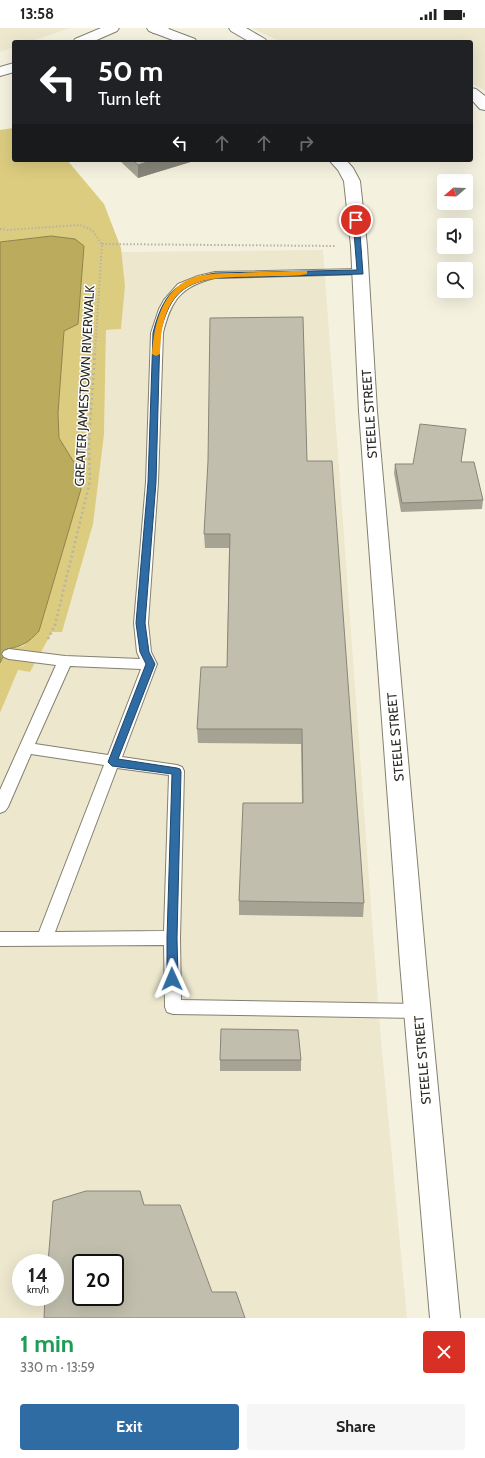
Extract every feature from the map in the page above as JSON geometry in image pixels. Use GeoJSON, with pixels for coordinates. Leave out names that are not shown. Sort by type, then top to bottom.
{"type":"FeatureCollection","features":[{"type":"Feature","properties":{"kind":"main road"},"geometry":{"type":"LineString","coordinates":[[85,40],[112,28]]}},
{"type":"Feature","properties":{"kind":"main road"},"geometry":{"type":"LineString","coordinates":[[236,28],[257,40]]}},
{"type":"Feature","properties":{"kind":"main road"},"geometry":{"type":"LineString","coordinates":[[160,30],[185,40]]}},
{"type":"Feature","properties":{"kind":"main road"},"geometry":{"type":"LineString","coordinates":[[0,72],[12,68]]}},
{"type":"Feature","properties":{"kind":"main road"},"geometry":{"type":"LineString","coordinates":[[473,94],[481,100],[485,106]]}},
{"type":"Feature","properties":{"kind":"main road","name":"STEELE STREET"},"geometry":{"type":"LineString","coordinates":[[339,162],[345,168],[352,181],[359,246],[368,411],[445,1318]]}},
{"type":"Feature","properties":{"kind":"lane"},"geometry":{"type":"LineString","coordinates":[[44,939],[150,664],[144,652],[141,623],[152,482],[157,333],[161,317],[166,306],[174,293],[197,279],[215,276],[361,272]]}},
{"type":"Feature","properties":{"kind":"lane"},"geometry":{"type":"LineString","coordinates":[[9,654],[65,661],[150,664]]}},
{"type":"Feature","properties":{"kind":"lane"},"geometry":{"type":"LineString","coordinates":[[0,807],[65,661]]}},
{"type":"Feature","properties":{"kind":"lane"},"geometry":{"type":"LineString","coordinates":[[26,748],[177,772],[172,938],[173,1007],[418,1011]]}},
{"type":"Feature","properties":{"kind":"lane"},"geometry":{"type":"LineString","coordinates":[[0,939],[172,938]]}},
{"type":"Feature","properties":{"kind":"path"},"geometry":{"type":"LineString","coordinates":[[0,228],[8,230],[80,225],[92,230],[102,244],[359,246]]}},
{"type":"Feature","properties":{"kind":"path","name":"GREATER JAMESTOWN RIVERWALK"},"geometry":{"type":"LineString","coordinates":[[9,654],[32,650],[47,641],[55,625],[90,481],[89,443],[102,244]]}},
{"type":"Feature","properties":{"kind":"shaded area"},"geometry":{"type":"Polygon","coordinates":[[[0,28],[70,28],[35,40],[12,40],[12,48],[0,52],[0,28]]]}},
{"type":"Feature","properties":{"kind":"shaded area"},"geometry":{"type":"Polygon","coordinates":[[[252,28],[485,28],[485,91],[473,84],[473,40],[277,40],[252,28]]]}},
{"type":"Feature","properties":{"kind":"shaded area"},"geometry":{"type":"Polygon","coordinates":[[[12,128],[12,162],[69,162],[104,204],[121,248],[125,286],[121,329],[106,330],[104,434],[93,524],[62,632],[52,632],[30,672],[18,670],[0,713],[0,663],[7,649],[23,646],[39,631],[81,489],[78,469],[59,438],[58,413],[64,331],[51,236],[0,242],[0,130],[12,128]]]}},
{"type":"Feature","properties":{"kind":"shaded area"},"geometry":{"type":"Polygon","coordinates":[[[51,236],[75,239],[84,246],[78,324],[64,331],[58,413],[59,438],[78,469],[81,489],[39,631],[25,643],[17,647],[7,649],[0,663],[0,242],[51,236]]]}},
{"type":"Feature","properties":{"kind":"shaded area"},"geometry":{"type":"Polygon","coordinates":[[[323,250],[380,1029],[407,1318],[0,1318],[0,713],[18,670],[30,672],[52,632],[104,434],[106,330],[121,329],[125,286],[121,252],[323,250]]]}},
{"type":"Feature","properties":{"kind":"building"},"geometry":{"type":"Polygon","coordinates":[[[135,162],[147,162],[138,165],[135,162]]]}},
{"type":"Feature","properties":{"kind":"building"},"geometry":{"type":"Polygon","coordinates":[[[303,317],[307,461],[332,461],[364,903],[239,901],[243,803],[303,803],[302,729],[197,729],[201,667],[227,667],[230,534],[204,534],[208,461],[210,318],[303,317]]]}},
{"type":"Feature","properties":{"kind":"building"},"geometry":{"type":"Polygon","coordinates":[[[420,424],[466,429],[461,462],[474,462],[483,500],[402,503],[395,464],[413,464],[420,424]]]}},
{"type":"Feature","properties":{"kind":"building"},"geometry":{"type":"Polygon","coordinates":[[[221,1029],[298,1030],[301,1060],[220,1060],[221,1029]]]}},
{"type":"Feature","properties":{"kind":"building"},"geometry":{"type":"Polygon","coordinates":[[[86,1191],[140,1191],[144,1205],[180,1205],[212,1292],[236,1292],[245,1318],[44,1318],[45,1306],[64,1306],[64,1254],[49,1254],[53,1201],[86,1191]]]}},
{"type":"Feature","properties":{"kind":"slow traffic"},"geometry":{"type":"LineString","coordinates":[[156,354],[157,333],[161,317],[174,293],[184,286],[197,279],[215,276],[304,273]]}},
{"type":"Feature","properties":{"kind":"route"},"geometry":{"type":"LineString","coordinates":[[172,979],[177,772],[112,762],[150,664],[144,652],[141,623],[152,482],[157,333],[161,317],[174,293],[197,279],[215,276],[361,272],[356,220]]}}]}
